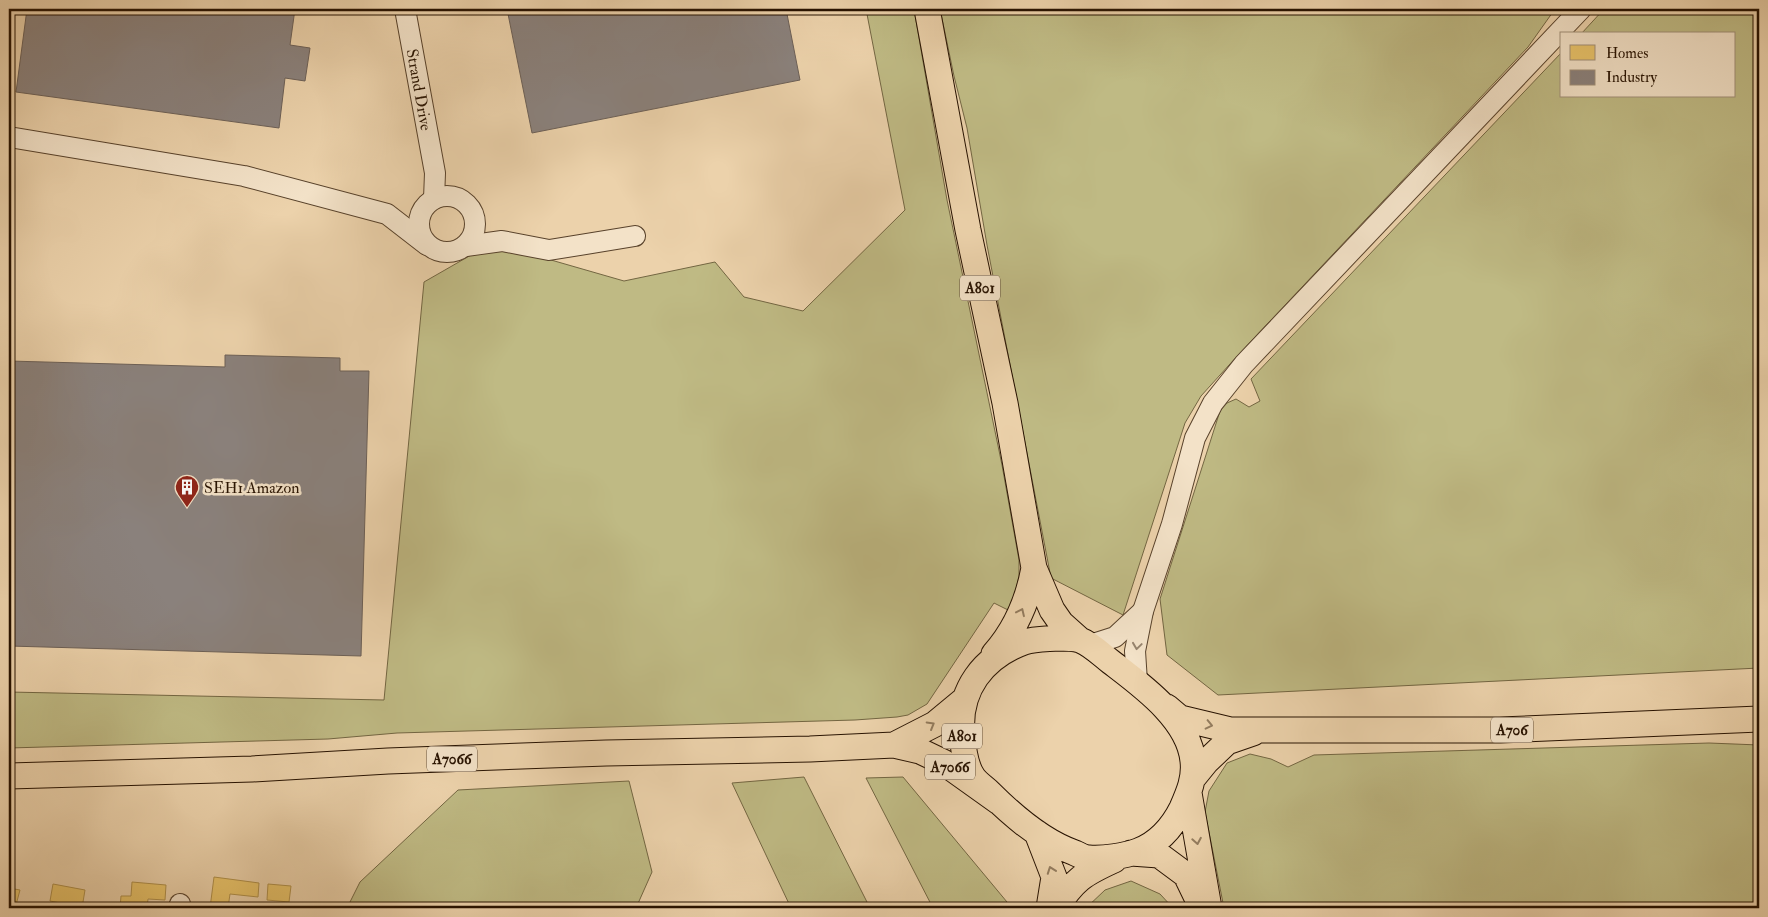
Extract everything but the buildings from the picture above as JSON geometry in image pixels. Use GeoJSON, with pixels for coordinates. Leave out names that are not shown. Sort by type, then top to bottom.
{"type":"FeatureCollection","features":[{"type":"Feature","properties":{"kind":"main road","name":"A801"},"geometry":{"type":"LineString","coordinates":[[927,9],[968,230],[1005,403],[1034,568],[1052,610],[1061,623],[1164,706],[1188,742],[1193,760],[1191,786],[1209,908]]}},
{"type":"Feature","properties":{"kind":"main road","name":"A801"},"geometry":{"type":"LineString","coordinates":[[1034,568],[1026,603],[1015,626],[1007,639],[974,679],[964,700],[960,718],[963,748],[973,777],[999,802],[1059,848],[1088,858],[1128,854],[1159,856],[1186,875],[1202,908]]}},
{"type":"Feature","properties":{"kind":"main road","name":"A801"},"geometry":{"type":"LineString","coordinates":[[984,666],[1024,642],[1058,638],[1085,643]]}},
{"type":"Feature","properties":{"kind":"main road","name":"A706"},"geometry":{"type":"LineString","coordinates":[[1144,688],[1180,718],[1230,730],[1500,730],[1759,719]]}},
{"type":"Feature","properties":{"kind":"main road","name":"A7066"},"geometry":{"type":"LineString","coordinates":[[894,745],[935,724],[964,700]]}},
{"type":"Feature","properties":{"kind":"main road","name":"A706"},"geometry":{"type":"LineString","coordinates":[[1191,786],[1206,762],[1227,742],[1265,729]]}},
{"type":"Feature","properties":{"kind":"main road","name":"A7066"},"geometry":{"type":"LineString","coordinates":[[9,776],[252,769],[388,761],[606,753],[810,749],[894,745],[920,751],[943,762],[999,802]]}},
{"type":"Feature","properties":{"kind":"main road","name":"A801"},"geometry":{"type":"LineString","coordinates":[[1128,854],[1148,847],[1164,835],[1176,820],[1191,786]]}},
{"type":"Feature","properties":{"kind":"main road"},"geometry":{"type":"LineString","coordinates":[[1037,833],[1054,877],[1049,908]]}},
{"type":"Feature","properties":{"kind":"main road"},"geometry":{"type":"LineString","coordinates":[[1056,908],[1075,881],[1092,870],[1128,854]]}},
{"type":"Feature","properties":{"kind":"street","name":"Strand Drive"},"geometry":{"type":"LineString","coordinates":[[405,9],[435,173],[430,202]]}},
{"type":"Feature","properties":{"kind":"street"},"geometry":{"type":"LineString","coordinates":[[1144,688],[1135,651],[1143,611],[1172,524],[1195,438],[1213,403],[1244,364],[1581,9]]}},
{"type":"Feature","properties":{"kind":"street"},"geometry":{"type":"LineString","coordinates":[[9,137],[239,175],[387,214],[427,245],[442,253],[459,250],[466,246],[502,241],[549,250],[635,236]]}},
{"type":"Feature","properties":{"kind":"street"},"geometry":{"type":"LineString","coordinates":[[435,173],[502,241]]}},
{"type":"Feature","properties":{"kind":"street"},"geometry":{"type":"LineString","coordinates":[[387,214],[430,202],[441,196],[464,204],[475,219],[475,229],[472,238],[466,246]]}},
{"type":"Feature","properties":{"kind":"street"},"geometry":{"type":"LineString","coordinates":[[427,245],[419,230],[419,221],[421,212],[430,202]]}},
{"type":"Feature","properties":{"kind":"street"},"geometry":{"type":"LineString","coordinates":[[1085,643],[1115,637],[1143,611]]}},
{"type":"Feature","properties":{"kind":"shaded area"},"geometry":{"type":"Polygon","coordinates":[[[866,9],[914,9],[947,200],[1002,465],[1019,560],[1019,577],[1013,600],[1008,610],[994,603],[927,704],[908,715],[855,720],[397,733],[328,739],[9,748],[9,692],[384,700],[424,282],[492,243],[624,281],[715,262],[744,297],[803,311],[905,210],[866,9]]]}},
{"type":"Feature","properties":{"kind":"shaded area"},"geometry":{"type":"Polygon","coordinates":[[[940,9],[1555,9],[1528,47],[1201,396],[1185,423],[1123,615],[1051,578],[987,245],[967,128],[940,9]]]}},
{"type":"Feature","properties":{"kind":"shaded area"},"geometry":{"type":"Polygon","coordinates":[[[1604,9],[1759,9],[1759,668],[1218,695],[1167,655],[1160,599],[1220,411],[1227,403],[1236,399],[1249,407],[1260,401],[1251,379],[1560,54],[1560,98],[1736,98],[1736,32],[1583,32],[1604,9]]]}},
{"type":"Feature","properties":{"kind":"shaded area"},"geometry":{"type":"Polygon","coordinates":[[[1709,743],[1759,745],[1759,908],[1224,908],[1205,812],[1209,791],[1227,763],[1250,754],[1271,759],[1288,767],[1314,755],[1709,743]]]}},
{"type":"Feature","properties":{"kind":"shaded area"},"geometry":{"type":"Polygon","coordinates":[[[804,777],[870,908],[791,908],[732,783],[804,777]]]}},
{"type":"Feature","properties":{"kind":"shaded area"},"geometry":{"type":"Polygon","coordinates":[[[903,777],[1012,908],[933,908],[866,778],[903,777]]]}},
{"type":"Feature","properties":{"kind":"shaded area"},"geometry":{"type":"Polygon","coordinates":[[[629,781],[652,872],[636,908],[347,908],[360,882],[458,790],[629,781]]]}},
{"type":"Feature","properties":{"kind":"shaded area"},"geometry":{"type":"Polygon","coordinates":[[[1131,881],[1160,894],[1173,908],[1086,908],[1105,890],[1131,881]]]}},
{"type":"Feature","properties":{"kind":"place","name":"SEH1 Amazon"},"geometry":{"type":"Point","coordinates":[187,508]}}]}
